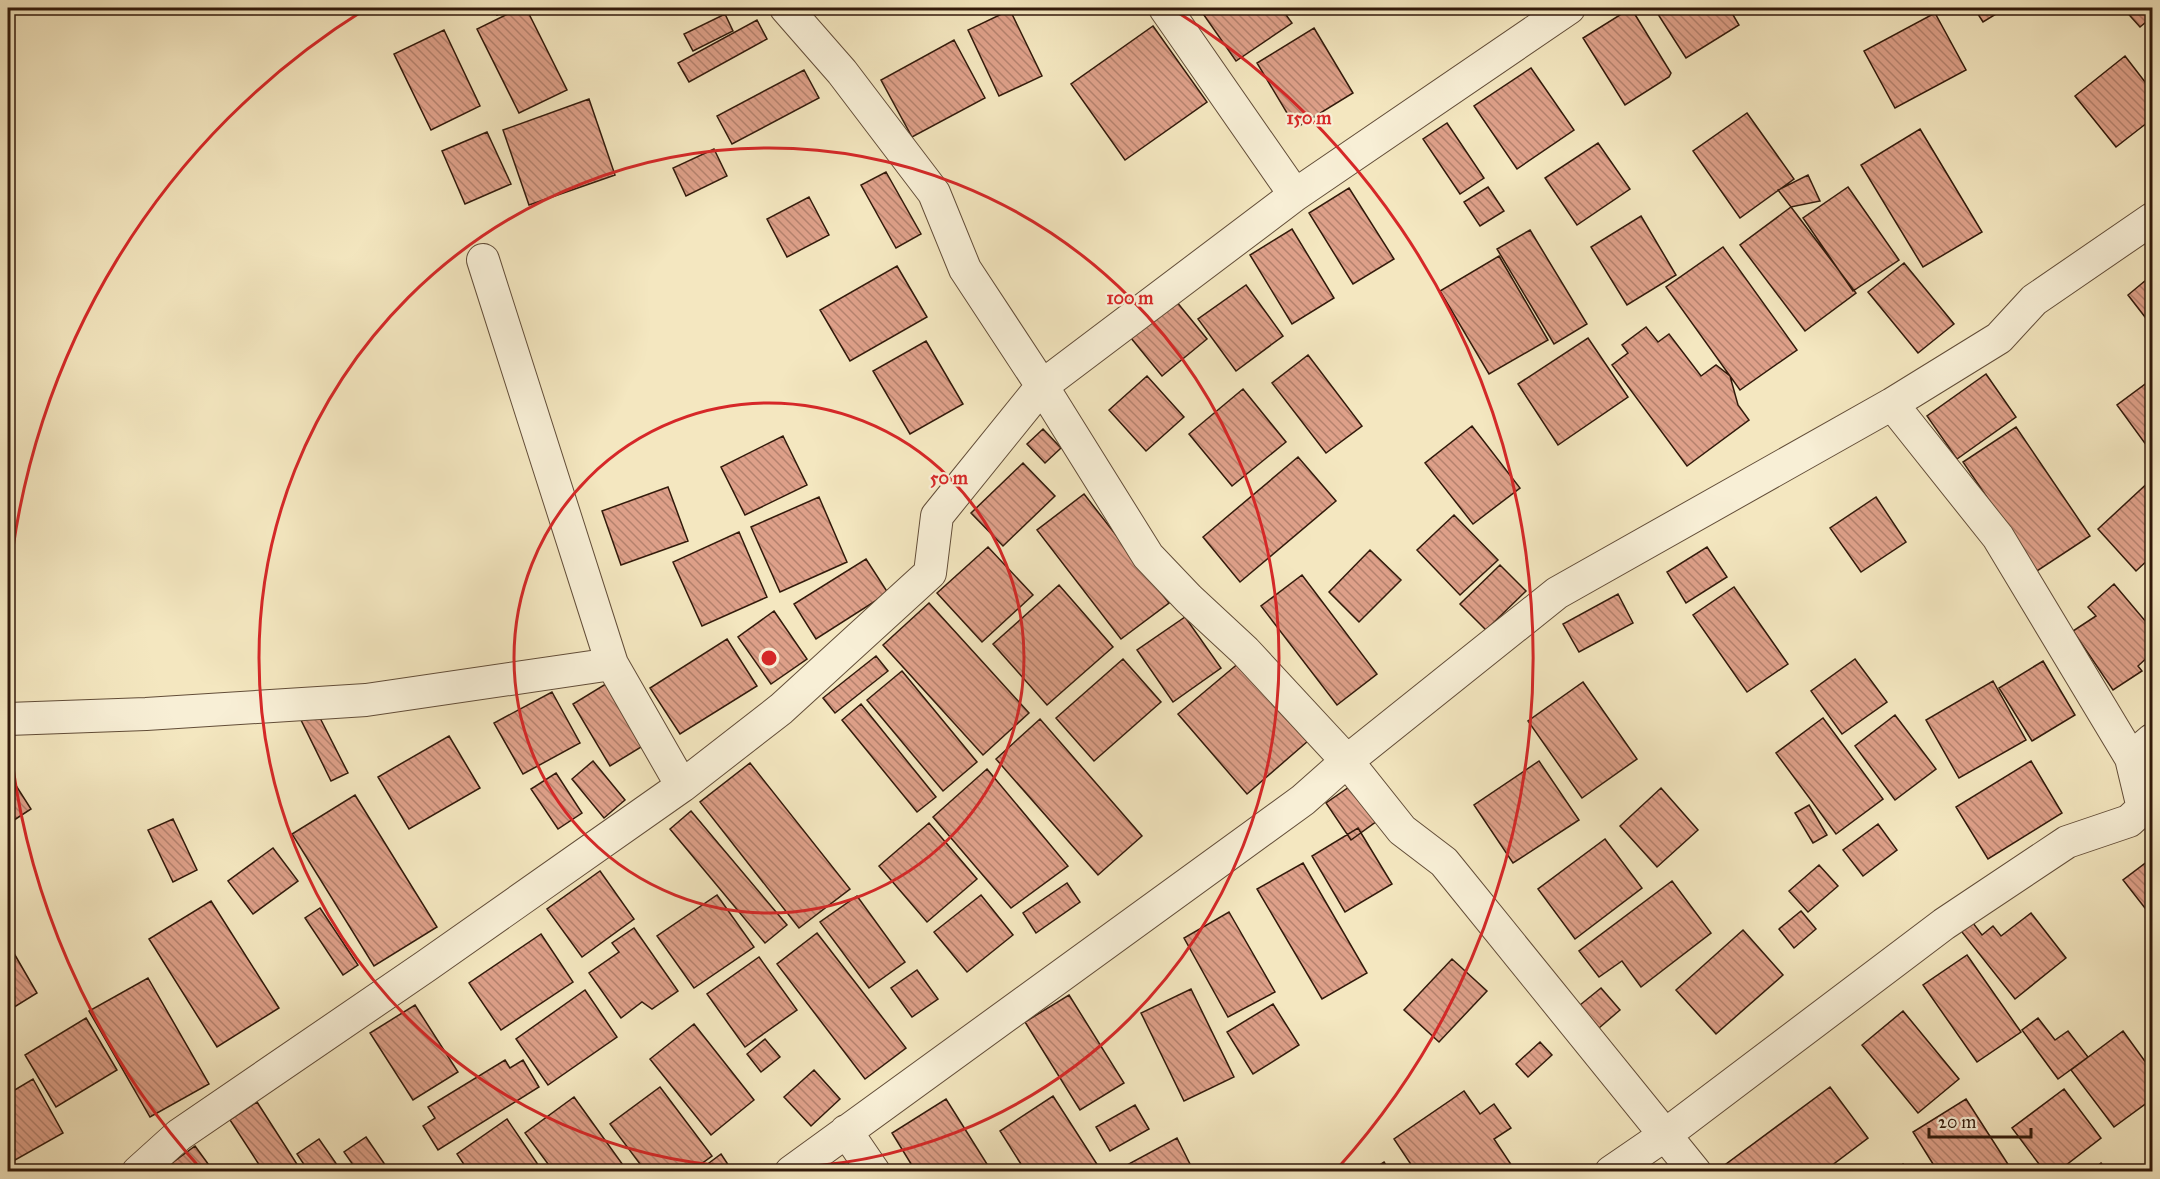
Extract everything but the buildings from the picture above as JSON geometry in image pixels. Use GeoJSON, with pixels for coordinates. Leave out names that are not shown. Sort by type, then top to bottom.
{"type":"FeatureCollection","features":[{"type":"Feature","properties":{"kind":"street"},"geometry":{"type":"LineString","coordinates":[[786,8],[842,72],[934,193],[965,269],[1042,386],[1148,556],[1189,600],[1245,651],[1347,760],[1402,830],[1444,862],[1695,1172]]}},
{"type":"Feature","properties":{"kind":"street"},"geometry":{"type":"LineString","coordinates":[[1165,8],[1295,195]]}},
{"type":"Feature","properties":{"kind":"street"},"geometry":{"type":"LineString","coordinates":[[138,1172],[179,1135],[426,966],[682,786],[781,709],[930,573],[938,516],[1042,386],[1535,17],[1569,8]]}},
{"type":"Feature","properties":{"kind":"street"},"geometry":{"type":"LineString","coordinates":[[790,1172],[1303,800],[1347,760],[1557,593],[1892,404],[1998,338],[2034,300],[2152,219]]}},
{"type":"Feature","properties":{"kind":"street"},"geometry":{"type":"LineString","coordinates":[[483,260],[612,664],[682,786]]}},
{"type":"Feature","properties":{"kind":"street"},"geometry":{"type":"LineString","coordinates":[[1892,404],[1998,537],[2142,749],[2152,786]]}},
{"type":"Feature","properties":{"kind":"street"},"geometry":{"type":"LineString","coordinates":[[8,719],[146,714],[366,700],[612,664]]}},
{"type":"Feature","properties":{"kind":"street"},"geometry":{"type":"LineString","coordinates":[[1611,1172],[1665,1135],[1944,924],[2067,842],[2129,821],[2143,808],[2142,749]]}},
{"type":"Feature","properties":{"kind":"street"},"geometry":{"type":"LineString","coordinates":[[846,1131],[874,1172]]}}]}
